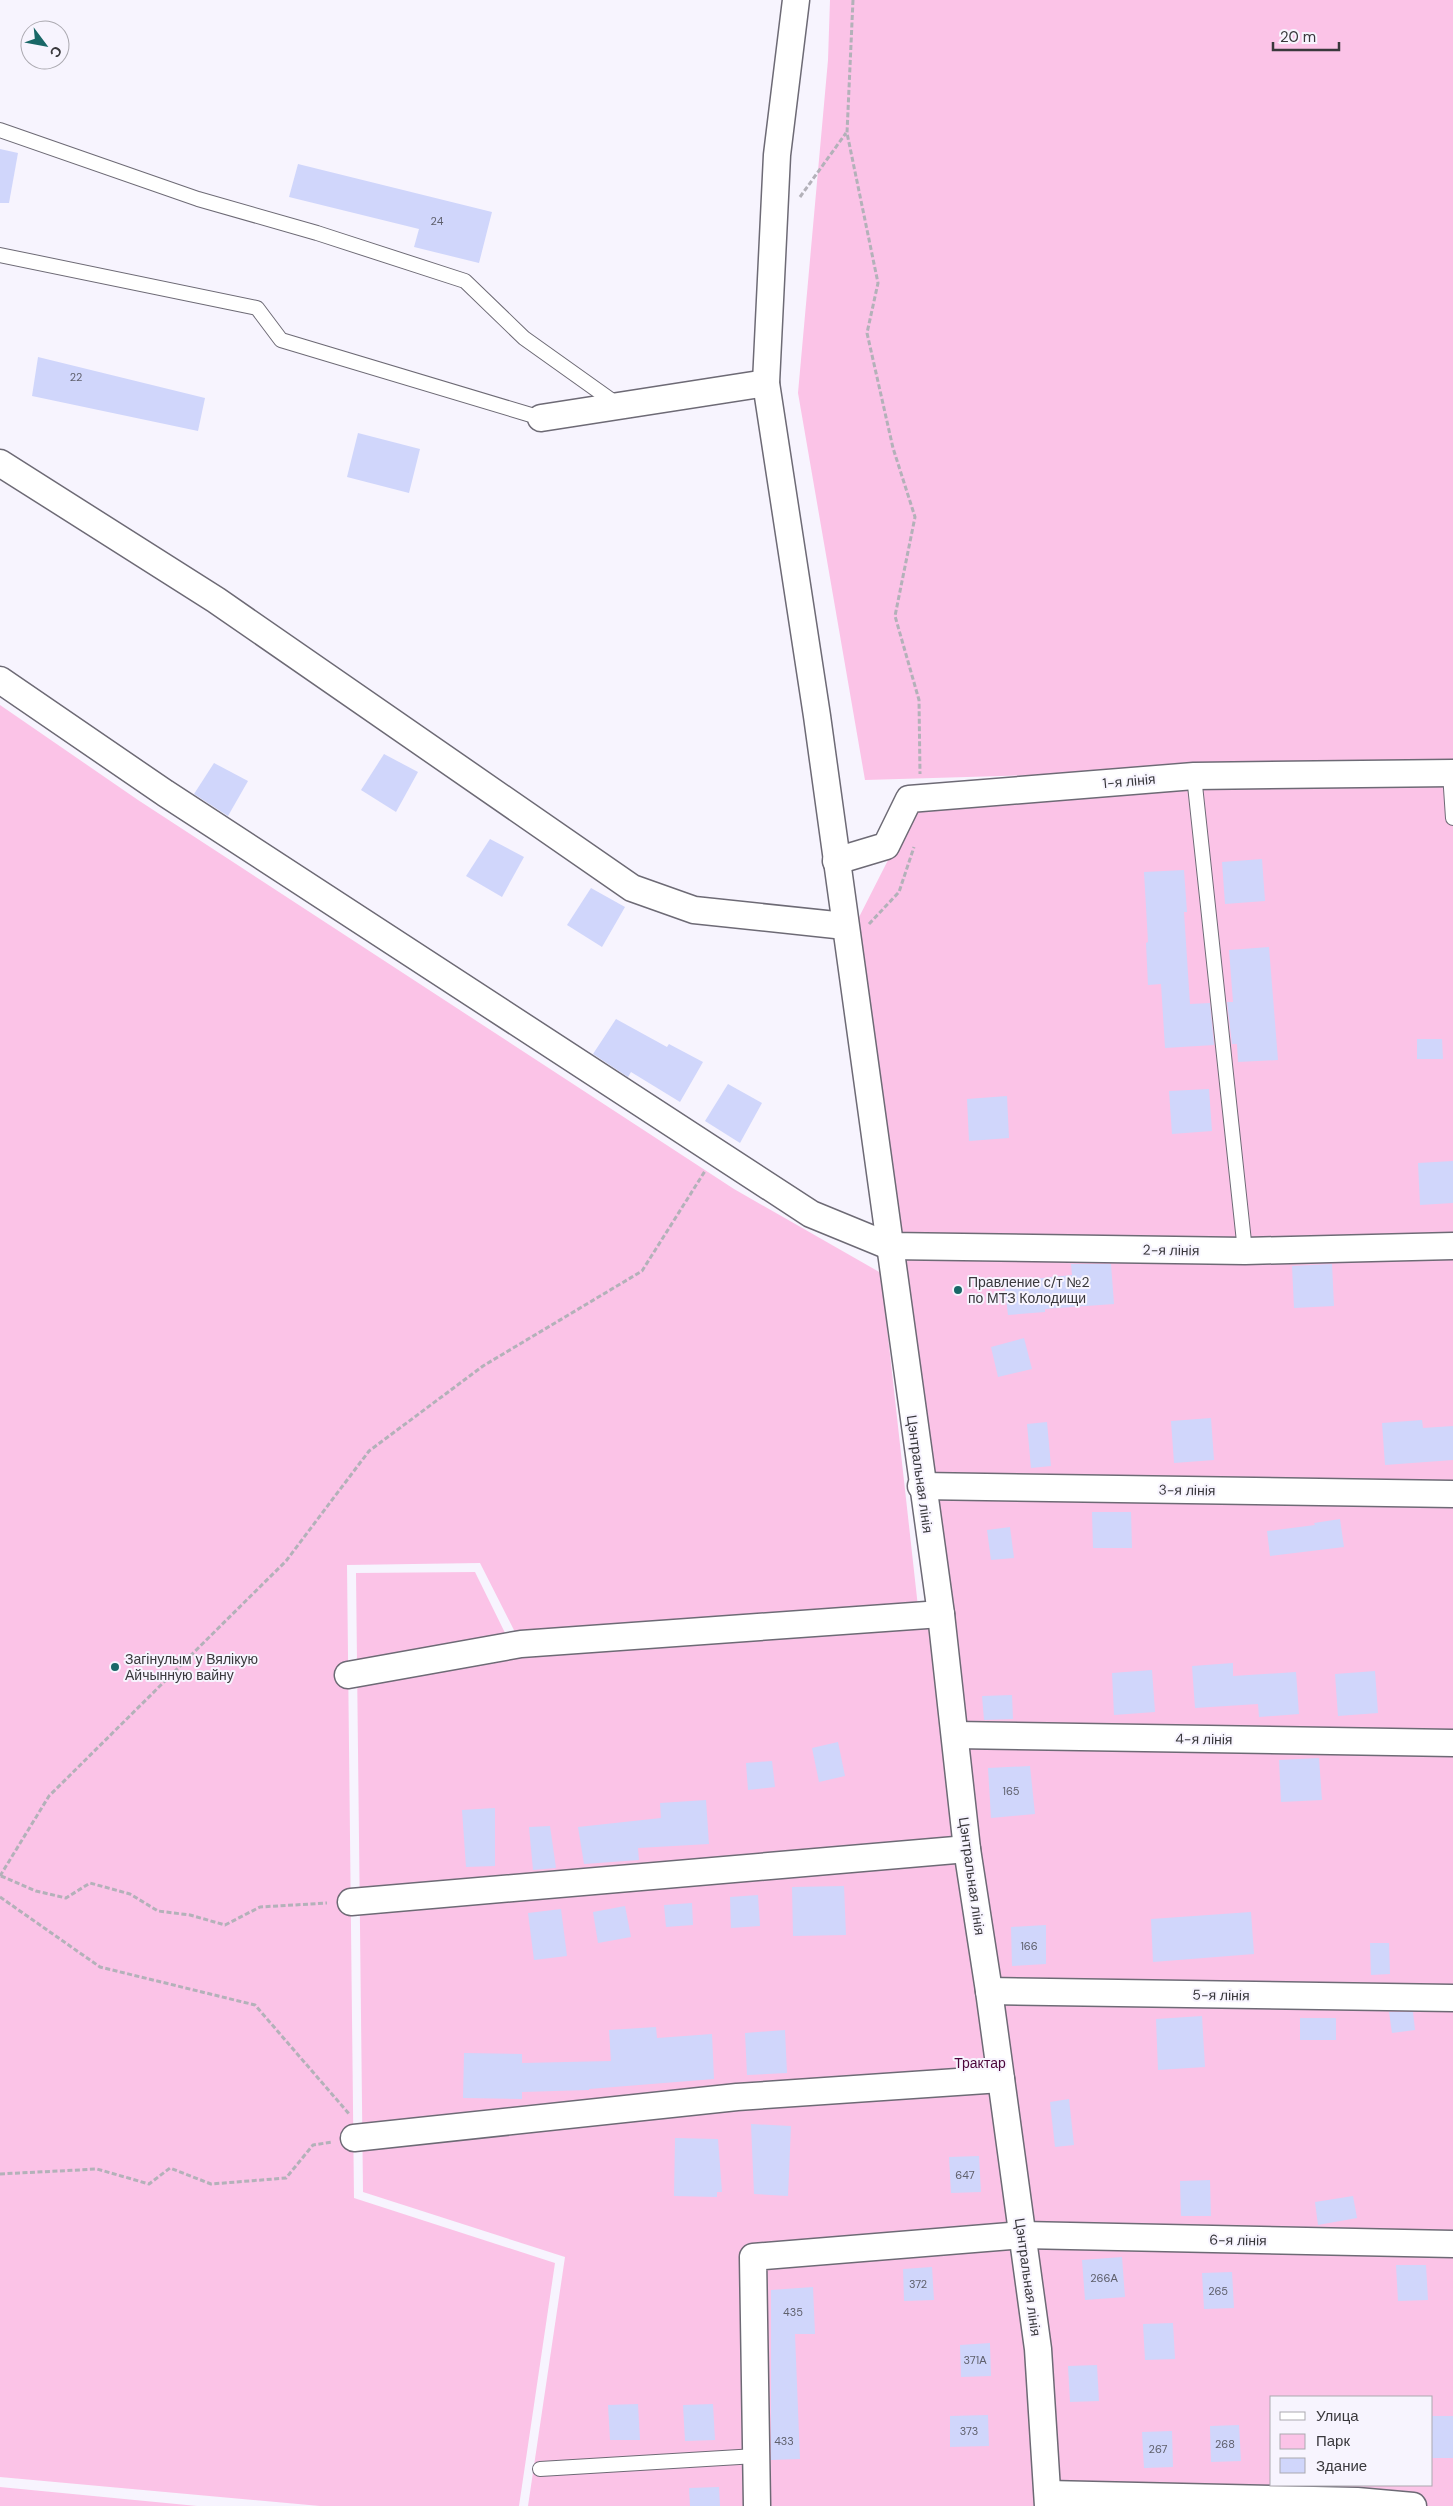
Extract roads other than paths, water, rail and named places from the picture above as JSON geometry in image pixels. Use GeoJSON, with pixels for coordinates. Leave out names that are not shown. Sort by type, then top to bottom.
{"type":"FeatureCollection","features":[{"type":"Feature","properties":{"kind":"street","name":"Цэнтральная лінія"},"geometry":{"type":"LineString","coordinates":[[796,0],[777,155],[766,384],[836,861],[857,926],[889,1246],[940,1614],[967,1849],[989,1991],[1038,2349],[1048,2500]]}},
{"type":"Feature","properties":{"kind":"street"},"geometry":{"type":"LineString","coordinates":[[541,418],[766,384]]}},
{"type":"Feature","properties":{"kind":"street"},"geometry":{"type":"LineString","coordinates":[[0,463],[216,600],[632,888],[694,910],[857,926]]}},
{"type":"Feature","properties":{"kind":"street"},"geometry":{"type":"LineString","coordinates":[[0,680],[165,793],[810,1214],[889,1246]]}},
{"type":"Feature","properties":{"kind":"street","name":"1-я лінія"},"geometry":{"type":"LineString","coordinates":[[836,861],[886,846],[909,799],[1194,776],[1452,773]]}},
{"type":"Feature","properties":{"kind":"street","name":"2-я лінія"},"geometry":{"type":"LineString","coordinates":[[889,1246],[1245,1251],[1453,1246]]}},
{"type":"Feature","properties":{"kind":"street","name":"3-я лінія"},"geometry":{"type":"LineString","coordinates":[[921,1486],[1453,1494]]}},
{"type":"Feature","properties":{"kind":"street"},"geometry":{"type":"LineString","coordinates":[[348,1675],[521,1644],[940,1614]]}},
{"type":"Feature","properties":{"kind":"street","name":"4-я лінія"},"geometry":{"type":"LineString","coordinates":[[955,1735],[1453,1743]]}},
{"type":"Feature","properties":{"kind":"street"},"geometry":{"type":"LineString","coordinates":[[351,1902],[967,1849]]}},
{"type":"Feature","properties":{"kind":"street","name":"5-я лінія"},"geometry":{"type":"LineString","coordinates":[[989,1991],[1453,1998]]}},
{"type":"Feature","properties":{"kind":"street"},"geometry":{"type":"LineString","coordinates":[[354,2138],[738,2098],[1001,2079]]}},
{"type":"Feature","properties":{"kind":"street","name":"6-я лінія"},"geometry":{"type":"LineString","coordinates":[[756,2456],[753,2257],[1023,2235],[1453,2244]]}},
{"type":"Feature","properties":{"kind":"street"},"geometry":{"type":"LineString","coordinates":[[756,2456],[757,2506]]}},
{"type":"Feature","properties":{"kind":"street"},"geometry":{"type":"LineString","coordinates":[[1048,2500],[1357,2501],[1413,2506]]}},
{"type":"Feature","properties":{"kind":"lane"},"geometry":{"type":"LineString","coordinates":[[0,130],[198,199],[318,233],[466,281],[524,338],[618,406]]}},
{"type":"Feature","properties":{"kind":"lane"},"geometry":{"type":"LineString","coordinates":[[0,255],[257,308],[281,340],[541,418]]}},
{"type":"Feature","properties":{"kind":"lane"},"geometry":{"type":"LineString","coordinates":[[1452,773],[1453,818]]}},
{"type":"Feature","properties":{"kind":"lane"},"geometry":{"type":"LineString","coordinates":[[1194,776],[1245,1251]]}},
{"type":"Feature","properties":{"kind":"lane"},"geometry":{"type":"LineString","coordinates":[[540,2468],[756,2456]]}},
{"type":"Feature","properties":{"kind":"place","name":"Правление с/т №2 по МТЗ Колодищи"},"geometry":{"type":"Point","coordinates":[958,1290]}},
{"type":"Feature","properties":{"kind":"place","name":"Загінулым у Вялікую Айчынную вайну"},"geometry":{"type":"Point","coordinates":[115,1667]}},
{"type":"Feature","properties":{"kind":"park label","name":"Трактар"},"geometry":{"type":"Point","coordinates":[980,2063]}}]}
